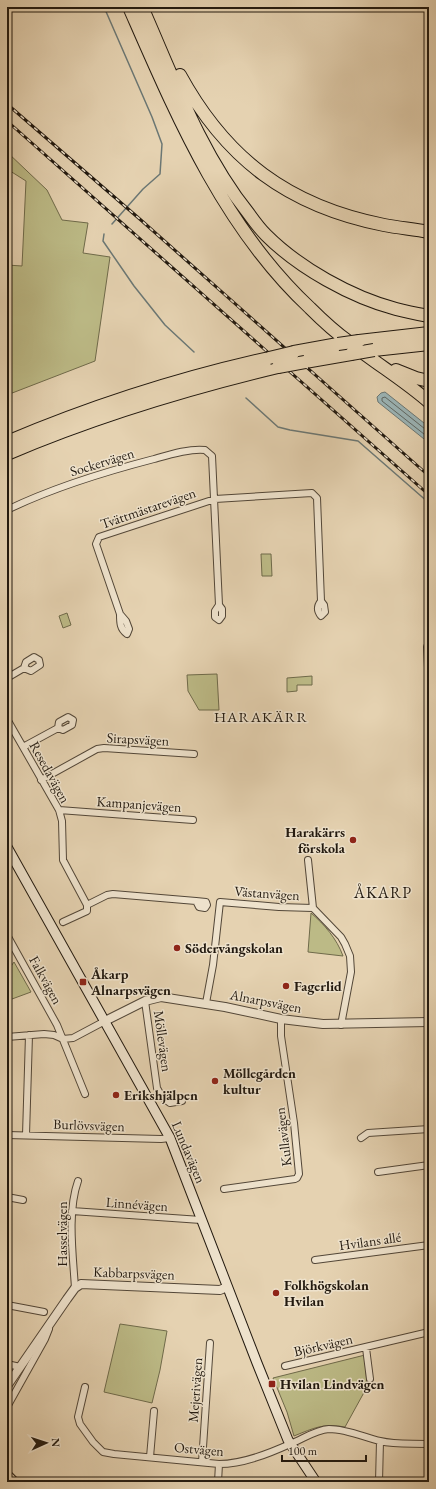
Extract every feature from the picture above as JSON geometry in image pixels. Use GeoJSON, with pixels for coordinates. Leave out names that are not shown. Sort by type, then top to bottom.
{"type":"FeatureCollection","features":[{"type":"Feature","properties":{"kind":"highway"},"geometry":{"type":"LineString","coordinates":[[129,7],[178,116],[199,158],[237,222],[264,259],[309,308],[349,346],[414,388],[429,402]]}},
{"type":"Feature","properties":{"kind":"highway"},"geometry":{"type":"LineString","coordinates":[[142,7],[191,95],[218,131],[246,162],[270,180],[302,199],[342,214],[383,225],[429,232]]}},
{"type":"Feature","properties":{"kind":"highway"},"geometry":{"type":"LineString","coordinates":[[142,7],[194,124],[221,176],[241,205],[265,234],[291,257],[325,279],[366,298],[396,309],[429,316]]}},
{"type":"Feature","properties":{"kind":"highway"},"geometry":{"type":"LineString","coordinates":[[7,442],[103,405],[182,379],[222,368],[294,352],[349,346],[429,333]]}},
{"type":"Feature","properties":{"kind":"highway"},"geometry":{"type":"LineString","coordinates":[[7,454],[113,414],[187,390],[232,377],[305,362],[349,346],[374,350],[429,344]]}},
{"type":"Feature","properties":{"kind":"highway"},"geometry":{"type":"LineString","coordinates":[[349,346],[403,373],[429,381]]}},
{"type":"Feature","properties":{"kind":"highway"},"geometry":{"type":"LineString","coordinates":[[7,1477],[12,1482]]}},
{"type":"Feature","properties":{"kind":"main road","name":"Lundavägen"},"geometry":{"type":"LineString","coordinates":[[7,846],[170,1138],[227,1287],[290,1444],[316,1482]]}},
{"type":"Feature","properties":{"kind":"street","name":"Sockervägen"},"geometry":{"type":"LineString","coordinates":[[7,510],[52,490],[108,471],[170,455],[201,449],[207,451],[212,456],[215,498]]}},
{"type":"Feature","properties":{"kind":"street","name":"Tvättmästarevägen"},"geometry":{"type":"LineString","coordinates":[[120,614],[96,544],[99,537],[215,498],[312,493],[317,498],[321,601]]}},
{"type":"Feature","properties":{"kind":"street"},"geometry":{"type":"LineString","coordinates":[[215,498],[219,605]]}},
{"type":"Feature","properties":{"kind":"street"},"geometry":{"type":"LineString","coordinates":[[429,642],[427,647],[429,688]]}},
{"type":"Feature","properties":{"kind":"street"},"geometry":{"type":"LineString","coordinates":[[7,678],[24,668]]}},
{"type":"Feature","properties":{"kind":"street","name":"Resedavägen"},"geometry":{"type":"LineString","coordinates":[[7,719],[59,810],[62,821],[63,860],[87,905]]}},
{"type":"Feature","properties":{"kind":"street"},"geometry":{"type":"LineString","coordinates":[[24,748],[58,728]]}},
{"type":"Feature","properties":{"kind":"street","name":"Sirapsvägen"},"geometry":{"type":"LineString","coordinates":[[41,780],[97,749],[104,748],[194,754]]}},
{"type":"Feature","properties":{"kind":"street","name":"Kampanjevägen"},"geometry":{"type":"LineString","coordinates":[[59,810],[193,820]]}},
{"type":"Feature","properties":{"kind":"street"},"geometry":{"type":"LineString","coordinates":[[308,860],[313,908],[346,944],[350,956],[351,972],[341,1025]]}},
{"type":"Feature","properties":{"kind":"street"},"geometry":{"type":"LineString","coordinates":[[63,922],[87,911],[87,905],[107,895],[113,894],[196,901]]}},
{"type":"Feature","properties":{"kind":"street","name":"Västanvägen"},"geometry":{"type":"LineString","coordinates":[[206,1003],[216,942],[220,902],[313,908]]}},
{"type":"Feature","properties":{"kind":"street","name":"Falkvägen"},"geometry":{"type":"LineString","coordinates":[[7,935],[57,1025],[85,1094]]}},
{"type":"Feature","properties":{"kind":"street","name":"Alnarpsvägen"},"geometry":{"type":"LineString","coordinates":[[105,1021],[145,1001],[161,997],[206,1003],[281,1019],[323,1024],[341,1025],[429,1022]]}},
{"type":"Feature","properties":{"kind":"street","name":"Möllevägen"},"geometry":{"type":"LineString","coordinates":[[145,1001],[157,1088],[162,1098],[170,1103],[182,1101]]}},
{"type":"Feature","properties":{"kind":"street","name":"Kullavägen"},"geometry":{"type":"LineString","coordinates":[[224,1189],[295,1179],[299,1174],[281,1019]]}},
{"type":"Feature","properties":{"kind":"street"},"geometry":{"type":"LineString","coordinates":[[7,1037],[54,1035],[63,1039],[73,1038],[105,1021]]}},
{"type":"Feature","properties":{"kind":"street"},"geometry":{"type":"LineString","coordinates":[[26,1135],[29,1035]]}},
{"type":"Feature","properties":{"kind":"street"},"geometry":{"type":"LineString","coordinates":[[361,1138],[368,1133],[429,1128]]}},
{"type":"Feature","properties":{"kind":"street","name":"Burlövsvägen"},"geometry":{"type":"LineString","coordinates":[[7,1134],[161,1139],[170,1138]]}},
{"type":"Feature","properties":{"kind":"street"},"geometry":{"type":"LineString","coordinates":[[378,1172],[429,1165]]}},
{"type":"Feature","properties":{"kind":"street","name":"Hasselvägen"},"geometry":{"type":"LineString","coordinates":[[74,1288],[72,1211],[74,1194],[78,1181]]}},
{"type":"Feature","properties":{"kind":"street"},"geometry":{"type":"LineString","coordinates":[[7,1197],[23,1200]]}},
{"type":"Feature","properties":{"kind":"street","name":"Linnévägen"},"geometry":{"type":"LineString","coordinates":[[72,1211],[201,1220]]}},
{"type":"Feature","properties":{"kind":"street","name":"Hvilans allé"},"geometry":{"type":"LineString","coordinates":[[315,1260],[429,1245]]}},
{"type":"Feature","properties":{"kind":"street","name":"Kabbarpsvägen"},"geometry":{"type":"LineString","coordinates":[[7,1386],[74,1288],[81,1284],[220,1290],[227,1287]]}},
{"type":"Feature","properties":{"kind":"street"},"geometry":{"type":"LineString","coordinates":[[7,1305],[44,1312]]}},
{"type":"Feature","properties":{"kind":"street","name":"Kabbarpsvägen"},"geometry":{"type":"LineString","coordinates":[[7,1407],[45,1339],[54,1316]]}},
{"type":"Feature","properties":{"kind":"street","name":"Björkvägen"},"geometry":{"type":"LineString","coordinates":[[285,1366],[429,1332]]}},
{"type":"Feature","properties":{"kind":"street","name":"Mejerivägen"},"geometry":{"type":"LineString","coordinates":[[202,1462],[210,1343]]}},
{"type":"Feature","properties":{"kind":"street","name":"Björkvägen"},"geometry":{"type":"LineString","coordinates":[[366,1348],[370,1379]]}},
{"type":"Feature","properties":{"kind":"street"},"geometry":{"type":"LineString","coordinates":[[7,1364],[20,1367]]}},
{"type":"Feature","properties":{"kind":"street","name":"Ostvägen"},"geometry":{"type":"LineString","coordinates":[[86,1387],[78,1417],[80,1424],[93,1442],[103,1452],[230,1464],[250,1459],[290,1444],[313,1433],[329,1429],[380,1441],[429,1444]]}},
{"type":"Feature","properties":{"kind":"street"},"geometry":{"type":"LineString","coordinates":[[150,1457],[154,1411]]}},
{"type":"Feature","properties":{"kind":"street"},"geometry":{"type":"LineString","coordinates":[[379,1482],[380,1441]]}},
{"type":"Feature","properties":{"kind":"street"},"geometry":{"type":"LineString","coordinates":[[218,1482],[219,1464]]}},
{"type":"Feature","properties":{"kind":"shaded area"},"geometry":{"type":"Polygon","coordinates":[[[7,152],[47,190],[62,220],[88,223],[83,253],[110,257],[95,361],[7,395],[7,265],[22,266],[26,181],[7,169],[7,152]]]}},
{"type":"Feature","properties":{"kind":"shaded area"},"geometry":{"type":"Polygon","coordinates":[[[261,554],[271,554],[272,576],[262,576],[261,554]]]}},
{"type":"Feature","properties":{"kind":"shaded area"},"geometry":{"type":"Polygon","coordinates":[[[67,613],[71,625],[63,628],[59,616],[67,613]]]}},
{"type":"Feature","properties":{"kind":"shaded area"},"geometry":{"type":"Polygon","coordinates":[[[217,674],[219,710],[199,710],[188,691],[187,675],[217,674]]]}},
{"type":"Feature","properties":{"kind":"shaded area"},"geometry":{"type":"Polygon","coordinates":[[[312,676],[312,685],[297,685],[297,691],[287,692],[287,678],[312,676]]]}},
{"type":"Feature","properties":{"kind":"shaded area"},"geometry":{"type":"Polygon","coordinates":[[[311,913],[330,932],[343,956],[308,952],[311,913]]]}},
{"type":"Feature","properties":{"kind":"shaded area"},"geometry":{"type":"Polygon","coordinates":[[[14,962],[31,992],[12,999],[7,995],[7,972],[14,962]]]}},
{"type":"Feature","properties":{"kind":"shaded area"},"geometry":{"type":"Polygon","coordinates":[[[120,1324],[167,1331],[152,1403],[104,1392],[120,1324]]]}},
{"type":"Feature","properties":{"kind":"shaded area"},"geometry":{"type":"Polygon","coordinates":[[[365,1355],[367,1387],[345,1427],[324,1426],[294,1436],[287,1412],[273,1378],[365,1355]]]}},
{"type":"Feature","properties":{"kind":"water"},"geometry":{"type":"Polygon","coordinates":[[[385,392],[429,427],[429,443],[378,402],[377,397],[381,393],[385,392]]]}},
{"type":"Feature","properties":{"kind":"waterway"},"geometry":{"type":"LineString","coordinates":[[104,7],[152,117],[162,144],[160,174],[143,189],[112,224]]}},
{"type":"Feature","properties":{"kind":"waterway"},"geometry":{"type":"LineString","coordinates":[[104,234],[103,241],[134,286],[165,325],[194,352]]}},
{"type":"Feature","properties":{"kind":"waterway"},"geometry":{"type":"LineString","coordinates":[[246,398],[278,427],[358,441],[429,503]]}},
{"type":"Feature","properties":{"kind":"railway"},"geometry":{"type":"LineString","coordinates":[[7,104],[142,221],[429,476]]}},
{"type":"Feature","properties":{"kind":"railway"},"geometry":{"type":"LineString","coordinates":[[7,121],[429,495]]}},
{"type":"Feature","properties":{"kind":"place","name":"Harakärrs förskola"},"geometry":{"type":"Point","coordinates":[353,840]}},
{"type":"Feature","properties":{"kind":"place","name":"Södervångskolan"},"geometry":{"type":"Point","coordinates":[177,948]}},
{"type":"Feature","properties":{"kind":"place","name":"Åkarp Alnarpsvägen"},"geometry":{"type":"Point","coordinates":[83,982]}},
{"type":"Feature","properties":{"kind":"place","name":"Fagerlid"},"geometry":{"type":"Point","coordinates":[286,986]}},
{"type":"Feature","properties":{"kind":"place","name":"Möllegården kultur"},"geometry":{"type":"Point","coordinates":[215,1081]}},
{"type":"Feature","properties":{"kind":"place","name":"Erikshjälpen"},"geometry":{"type":"Point","coordinates":[116,1095]}},
{"type":"Feature","properties":{"kind":"place","name":"Folkhögskolan Hvilan"},"geometry":{"type":"Point","coordinates":[276,1293]}},
{"type":"Feature","properties":{"kind":"place","name":"Hvilan Lindvägen"},"geometry":{"type":"Point","coordinates":[272,1384]}},
{"type":"Feature","properties":{"kind":"district","name":"HARAKÄRR"},"geometry":{"type":"Point","coordinates":[261,716]}},
{"type":"Feature","properties":{"kind":"district","name":"ÅKARP"},"geometry":{"type":"Point","coordinates":[383,892]}}]}
